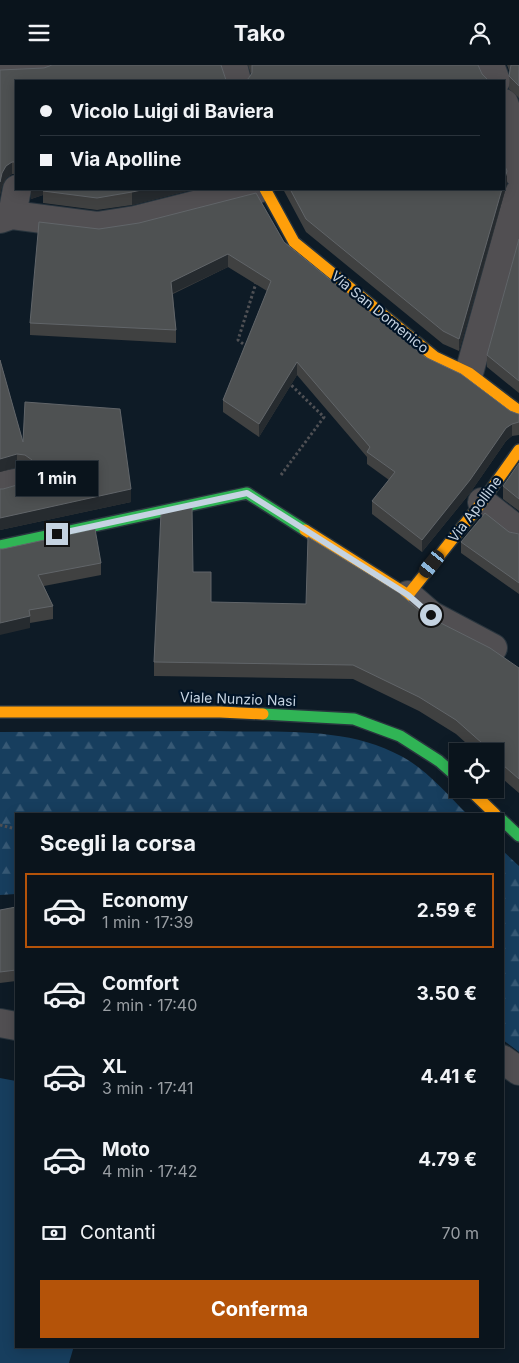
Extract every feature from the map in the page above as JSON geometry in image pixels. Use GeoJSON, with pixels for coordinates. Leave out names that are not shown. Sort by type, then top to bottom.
{"type":"FeatureCollection","features":[{"type":"Feature","properties":{"kind":"street"},"geometry":{"type":"LineString","coordinates":[[232,65],[237,80]]}},
{"type":"Feature","properties":{"kind":"street"},"geometry":{"type":"LineString","coordinates":[[490,65],[496,80]]}},
{"type":"Feature","properties":{"kind":"street"},"geometry":{"type":"LineString","coordinates":[[0,67],[38,71]]}},
{"type":"Feature","properties":{"kind":"street"},"geometry":{"type":"LineString","coordinates":[[505,106],[512,125],[519,174]]}},
{"type":"Feature","properties":{"kind":"street"},"geometry":{"type":"LineString","coordinates":[[16,190],[6,217],[97,226],[135,220],[254,190]]}},
{"type":"Feature","properties":{"kind":"street","name":"Via San Domenico"},"geometry":{"type":"LineString","coordinates":[[266,190],[294,242],[435,357],[469,373],[519,411]]}},
{"type":"Feature","properties":{"kind":"street"},"geometry":{"type":"LineString","coordinates":[[469,373],[514,227],[519,193]]}},
{"type":"Feature","properties":{"kind":"street","name":"Via Apolline"},"geometry":{"type":"LineString","coordinates":[[408,595],[482,502],[519,450]]}},
{"type":"Feature","properties":{"kind":"street"},"geometry":{"type":"LineString","coordinates":[[0,546],[247,493],[408,595],[431,615],[493,648]]}},
{"type":"Feature","properties":{"kind":"street"},"geometry":{"type":"LineString","coordinates":[[482,502],[519,531]]}},
{"type":"Feature","properties":{"kind":"street","name":"Viale Nunzio Nasi"},"geometry":{"type":"LineString","coordinates":[[0,710],[220,712],[354,719],[400,736],[439,761],[449,770]]}},
{"type":"Feature","properties":{"kind":"street"},"geometry":{"type":"LineString","coordinates":[[478,798],[494,813]]}},
{"type":"Feature","properties":{"kind":"street"},"geometry":{"type":"LineString","coordinates":[[504,822],[519,836]]}},
{"type":"Feature","properties":{"kind":"street"},"geometry":{"type":"LineString","coordinates":[[0,1023],[15,1026]]}},
{"type":"Feature","properties":{"kind":"street"},"geometry":{"type":"LineString","coordinates":[[504,1060],[519,1071]]}},
{"type":"Feature","properties":{"kind":"path"},"geometry":{"type":"LineString","coordinates":[[253,352],[238,340],[261,266],[294,242]]}},
{"type":"Feature","properties":{"kind":"path"},"geometry":{"type":"LineString","coordinates":[[261,501],[324,417],[282,376]]}},
{"type":"Feature","properties":{"kind":"path"},"geometry":{"type":"LineString","coordinates":[[0,825],[15,829]]}},
{"type":"Feature","properties":{"kind":"green space"},"geometry":{"type":"Polygon","coordinates":[[[210,731],[333,735],[379,746],[410,761],[436,782],[449,795],[449,798],[452,798],[466,813],[15,813],[15,894],[0,895],[0,732],[210,731]]]}},
{"type":"Feature","properties":{"kind":"green space"},"geometry":{"type":"Polygon","coordinates":[[[504,852],[519,866],[519,1052],[504,1041],[504,852]]]}},
{"type":"Feature","properties":{"kind":"green space"},"geometry":{"type":"Polygon","coordinates":[[[0,1078],[15,1081],[15,1348],[73,1348],[69,1363],[0,1363],[0,1078]]]}},
{"type":"Feature","properties":{"kind":"building"},"geometry":{"type":"Polygon","coordinates":[[[52,65],[221,65],[226,80],[15,80],[15,162],[6,166],[0,182],[0,70],[44,68],[52,65]]]}},
{"type":"Feature","properties":{"kind":"building"},"geometry":{"type":"Polygon","coordinates":[[[252,65],[478,65],[482,74],[488,80],[246,80],[252,73],[252,65]]]}},
{"type":"Feature","properties":{"kind":"building"},"geometry":{"type":"Polygon","coordinates":[[[511,65],[519,65],[519,86],[509,76],[511,65]]]}},
{"type":"Feature","properties":{"kind":"building"},"geometry":{"type":"Polygon","coordinates":[[[43,190],[141,190],[97,198],[43,190]]]}},
{"type":"Feature","properties":{"kind":"building"},"geometry":{"type":"Polygon","coordinates":[[[291,190],[502,190],[459,339],[443,331],[306,219],[291,190]]]}},
{"type":"Feature","properties":{"kind":"building"},"geometry":{"type":"Polygon","coordinates":[[[256,193],[284,242],[425,357],[461,374],[510,411],[519,414],[519,422],[506,428],[470,480],[422,540],[372,501],[395,472],[367,452],[370,447],[297,362],[259,424],[223,400],[271,281],[228,254],[171,282],[176,330],[30,323],[39,222],[99,229],[139,223],[256,193]]]}},
{"type":"Feature","properties":{"kind":"building"},"geometry":{"type":"Polygon","coordinates":[[[519,239],[519,381],[487,355],[519,239]]]}},
{"type":"Feature","properties":{"kind":"building"},"geometry":{"type":"Polygon","coordinates":[[[0,360],[23,442],[25,402],[120,409],[131,489],[0,518],[0,489],[31,481],[35,474],[35,466],[32,460],[25,455],[17,454],[0,459],[0,360]]]}},
{"type":"Feature","properties":{"kind":"building"},"geometry":{"type":"Polygon","coordinates":[[[519,463],[519,499],[503,486],[519,463]]]}},
{"type":"Feature","properties":{"kind":"building"},"geometry":{"type":"Polygon","coordinates":[[[192,507],[193,572],[211,572],[211,602],[306,604],[308,537],[399,593],[423,614],[490,648],[519,668],[519,779],[504,766],[504,743],[482,743],[456,720],[419,697],[353,665],[154,662],[161,513],[192,507]]]}},
{"type":"Feature","properties":{"kind":"building"},"geometry":{"type":"Polygon","coordinates":[[[485,513],[509,532],[519,534],[519,583],[461,542],[485,513]]]}},
{"type":"Feature","properties":{"kind":"building"},"geometry":{"type":"Polygon","coordinates":[[[95,529],[101,563],[38,575],[53,606],[29,610],[30,616],[0,623],[0,549],[95,529]]]}},
{"type":"Feature","properties":{"kind":"building"},"geometry":{"type":"Polygon","coordinates":[[[15,907],[15,970],[0,972],[0,910],[15,907]]]}},
{"type":"Feature","properties":{"kind":"traffic: fast"},"geometry":{"type":"LineString","coordinates":[[0,546],[247,493],[305,530]]}},
{"type":"Feature","properties":{"kind":"traffic: fast"},"geometry":{"type":"LineString","coordinates":[[263,714],[354,719],[400,736],[439,761],[449,770]]}},
{"type":"Feature","properties":{"kind":"traffic: fast"},"geometry":{"type":"LineString","coordinates":[[504,822],[519,836]]}},
{"type":"Feature","properties":{"kind":"traffic: slow"},"geometry":{"type":"LineString","coordinates":[[266,190],[294,242],[435,357],[469,373],[519,411]]}},
{"type":"Feature","properties":{"kind":"traffic: slow"},"geometry":{"type":"LineString","coordinates":[[305,530],[408,595],[482,502],[519,450]]}},
{"type":"Feature","properties":{"kind":"traffic: slow"},"geometry":{"type":"LineString","coordinates":[[0,712],[220,712],[263,714]]}},
{"type":"Feature","properties":{"kind":"traffic: slow"},"geometry":{"type":"LineString","coordinates":[[478,798],[494,813]]}},
{"type":"Feature","properties":{"kind":"route"},"geometry":{"type":"LineString","coordinates":[[57,534],[247,493],[408,595],[431,615]]}}]}
